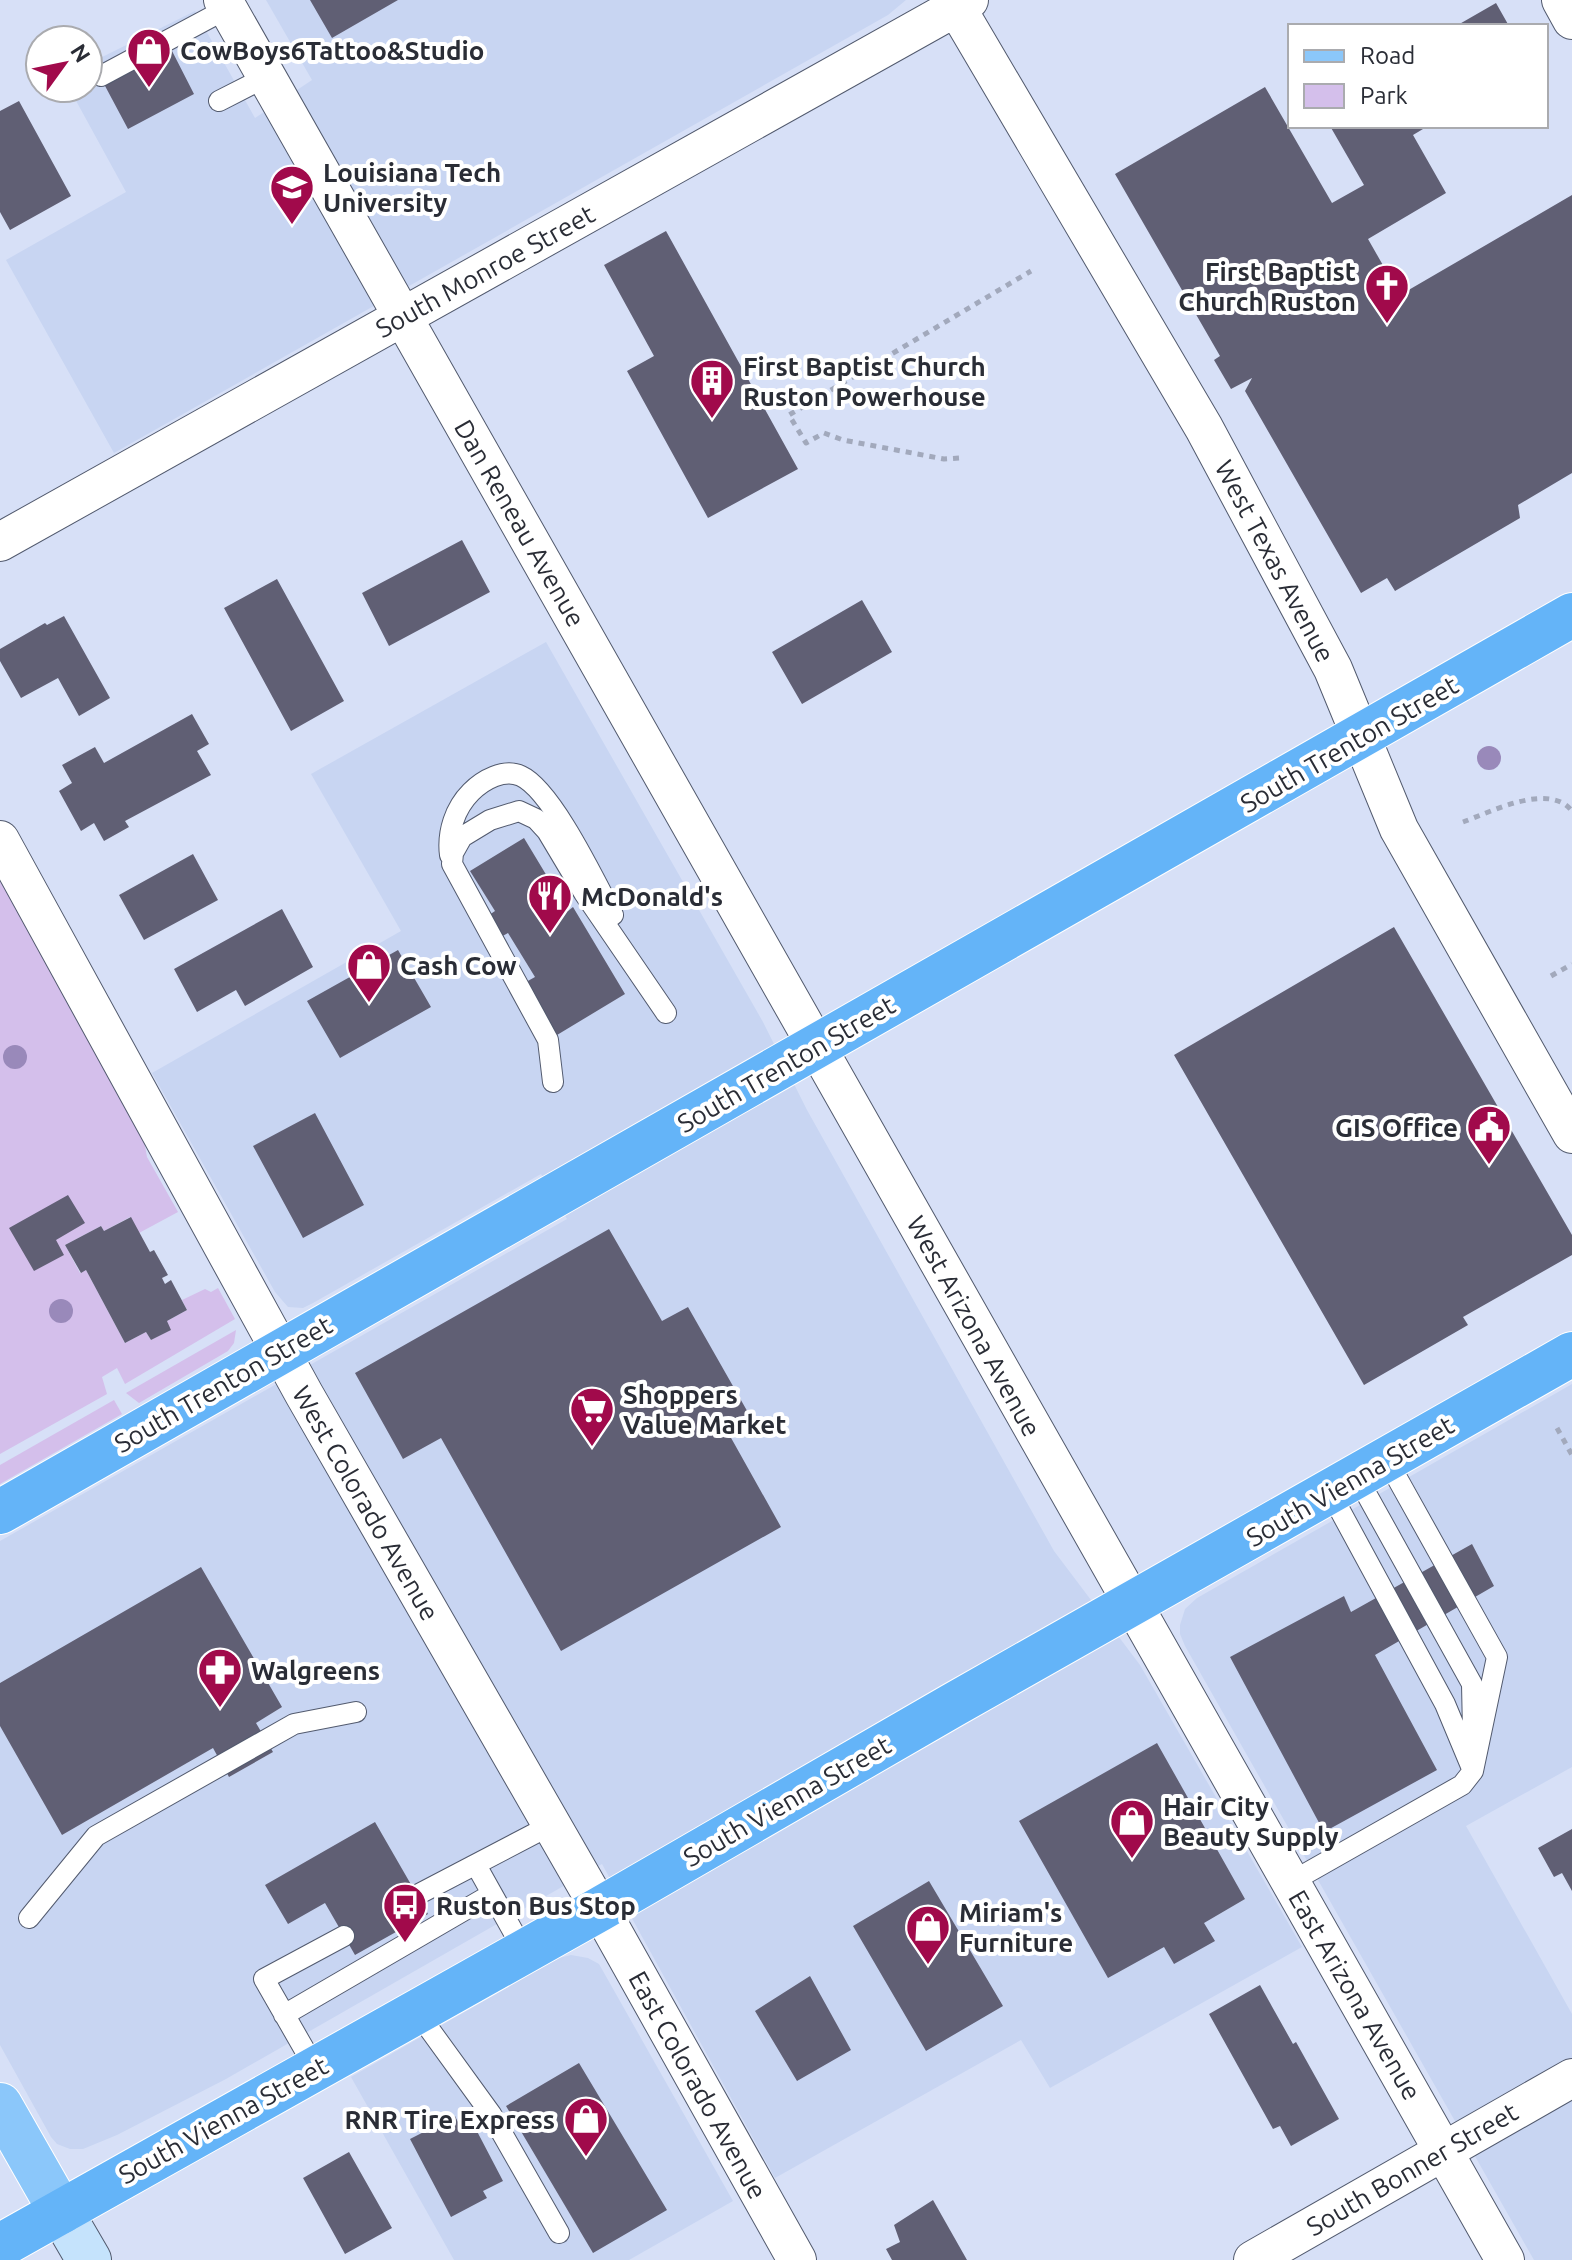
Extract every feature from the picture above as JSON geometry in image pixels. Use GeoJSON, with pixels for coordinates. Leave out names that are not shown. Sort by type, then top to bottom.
{"type":"FeatureCollection","features":[{"type":"Feature","properties":{"kind":"highway","name":"South Trenton Street"},"geometry":{"type":"LineString","coordinates":[[0,1512],[1572,615]]}},
{"type":"Feature","properties":{"kind":"highway","name":"South Vienna Street"},"geometry":{"type":"LineString","coordinates":[[0,2246],[600,1909],[1572,1354]]}},
{"type":"Feature","properties":{"kind":"main road"},"geometry":{"type":"LineString","coordinates":[[0,2105],[89,2260]]}},
{"type":"Feature","properties":{"kind":"street"},"geometry":{"type":"LineString","coordinates":[[1561,0],[1572,20]]}},
{"type":"Feature","properties":{"kind":"street","name":"South Monroe Street"},"geometry":{"type":"LineString","coordinates":[[0,542],[959,2]]}},
{"type":"Feature","properties":{"kind":"street","name":"West Texas Avenue"},"geometry":{"type":"LineString","coordinates":[[959,2],[1204,428],[1333,669],[1399,829],[1572,1134]]}},
{"type":"Feature","properties":{"kind":"street","name":"Dan Reneau Avenue"},"geometry":{"type":"LineString","coordinates":[[226,4],[817,1047]]}},
{"type":"Feature","properties":{"kind":"street","name":"West Colorado Avenue"},"geometry":{"type":"LineString","coordinates":[[0,840],[280,1351],[600,1909]]}},
{"type":"Feature","properties":{"kind":"street","name":"West Arizona Avenue"},"geometry":{"type":"LineString","coordinates":[[817,1047],[1132,1605]]}},
{"type":"Feature","properties":{"kind":"street","name":"East Arizona Avenue"},"geometry":{"type":"LineString","coordinates":[[1132,1605],[1505,2260]]}},
{"type":"Feature","properties":{"kind":"street","name":"East Colorado Avenue"},"geometry":{"type":"LineString","coordinates":[[600,1909],[797,2260]]}},
{"type":"Feature","properties":{"kind":"street","name":"South Bonner Street"},"geometry":{"type":"LineString","coordinates":[[1253,2260],[1572,2078]]}},
{"type":"Feature","properties":{"kind":"lane"},"geometry":{"type":"LineString","coordinates":[[104,74],[226,4]]}},
{"type":"Feature","properties":{"kind":"lane"},"geometry":{"type":"LineString","coordinates":[[219,101],[266,77]]}},
{"type":"Feature","properties":{"kind":"lane"},"geometry":{"type":"LineString","coordinates":[[452,864],[453,853],[462,837],[490,820],[519,811],[536,819],[547,831],[584,893],[666,1013],[543,795],[520,775],[497,775],[477,787],[463,802],[452,826],[449,850],[452,864],[548,1040],[553,1082]]}},
{"type":"Feature","properties":{"kind":"lane"},"geometry":{"type":"LineString","coordinates":[[1358,1476],[1473,1771]]}},
{"type":"Feature","properties":{"kind":"lane"},"geometry":{"type":"LineString","coordinates":[[1358,1476],[1472,1684],[1473,1771]]}},
{"type":"Feature","properties":{"kind":"lane"},"geometry":{"type":"LineString","coordinates":[[1291,1882],[1462,1785],[1473,1771],[1497,1657],[1358,1476]]}},
{"type":"Feature","properties":{"kind":"lane"},"geometry":{"type":"LineString","coordinates":[[29,1918],[96,1836],[294,1724],[356,1712]]}},
{"type":"Feature","properties":{"kind":"lane"},"geometry":{"type":"LineString","coordinates":[[417,1895],[551,1825]]}},
{"type":"Feature","properties":{"kind":"lane"},"geometry":{"type":"LineString","coordinates":[[476,1865],[524,1951]]}},
{"type":"Feature","properties":{"kind":"lane"},"geometry":{"type":"LineString","coordinates":[[284,2015],[492,1894]]}},
{"type":"Feature","properties":{"kind":"lane"},"geometry":{"type":"LineString","coordinates":[[315,2068],[264,1979],[344,1936]]}},
{"type":"Feature","properties":{"kind":"lane"},"geometry":{"type":"LineString","coordinates":[[417,2012],[491,2114],[559,2233]]}},
{"type":"Feature","properties":{"kind":"path"},"geometry":{"type":"LineString","coordinates":[[959,458],[930,456],[843,440],[824,433],[806,443],[789,415],[1031,271]]}},
{"type":"Feature","properties":{"kind":"path"},"geometry":{"type":"LineString","coordinates":[[1463,822],[1544,797],[1566,803],[1572,811]]}},
{"type":"Feature","properties":{"kind":"path"},"geometry":{"type":"LineString","coordinates":[[1551,976],[1572,964]]}},
{"type":"Feature","properties":{"kind":"path"},"geometry":{"type":"LineString","coordinates":[[1557,1428],[1572,1455]]}},
{"type":"Feature","properties":{"kind":"shaded area","name":"Louisiana Tech University"},"geometry":{"type":"Polygon","coordinates":[[[266,0],[906,0],[888,15],[114,453],[6,260],[126,192],[78,104],[104,104],[104,56],[195,11],[255,118],[312,80],[266,0]]]}},
{"type":"Feature","properties":{"kind":"shaded area"},"geometry":{"type":"Polygon","coordinates":[[[546,642],[763,1022],[807,1110],[1054,1551],[1140,1665],[1302,1947],[1050,2088],[1021,2040],[775,2178],[602,1864],[226,2079],[117,2135],[83,2149],[70,2149],[57,2144],[51,2137],[0,2045],[0,1541],[567,1219],[541,1174],[313,1303],[303,1308],[288,1307],[275,1292],[152,1073],[401,931],[311,774],[546,642]]]}},
{"type":"Feature","properties":{"kind":"shaded area"},"geometry":{"type":"Polygon","coordinates":[[[1572,1384],[1572,1767],[1466,1826],[1572,2014],[1572,2260],[1534,2260],[1185,1646],[1180,1625],[1185,1609],[1197,1598],[1572,1384]]]}},
{"type":"Feature","properties":{"kind":"shaded area"},"geometry":{"type":"Polygon","coordinates":[[[571,1955],[599,1964],[733,2201],[629,2260],[454,2260],[351,2077],[559,1958],[571,1955]]]}},
{"type":"Feature","properties":{"kind":"green space"},"geometry":{"type":"Polygon","coordinates":[[[0,879],[142,1129],[147,1157],[178,1212],[139,1233],[130,1217],[104,1231],[101,1226],[65,1245],[80,1273],[86,1270],[125,1343],[146,1332],[151,1340],[170,1330],[167,1321],[187,1310],[182,1300],[205,1289],[211,1292],[218,1288],[235,1319],[125,1384],[117,1368],[102,1377],[107,1394],[0,1454],[0,879]]]}},
{"type":"Feature","properties":{"kind":"green space"},"geometry":{"type":"Polygon","coordinates":[[[236,1330],[234,1343],[228,1351],[139,1403],[126,1393],[236,1330]]]}},
{"type":"Feature","properties":{"kind":"green space"},"geometry":{"type":"Polygon","coordinates":[[[114,1400],[122,1414],[0,1484],[0,1465],[114,1400]]]}},
{"type":"Feature","properties":{"kind":"building"},"geometry":{"type":"Polygon","coordinates":[[[310,0],[398,0],[332,38],[310,0]]]}},
{"type":"Feature","properties":{"kind":"building"},"geometry":{"type":"Polygon","coordinates":[[[1496,3],[1508,24],[1459,24],[1496,3]]]}},
{"type":"Feature","properties":{"kind":"building","name":"CowBoys6Tattoo&Studio"},"geometry":{"type":"Polygon","coordinates":[[[171,49],[194,94],[128,129],[104,84],[171,49]]]}},
{"type":"Feature","properties":{"kind":"building","name":"First Baptist Church Ruston"},"geometry":{"type":"Polygon","coordinates":[[[1265,87],[1332,203],[1364,185],[1331,128],[1425,128],[1413,135],[1446,193],[1368,239],[1400,295],[1572,195],[1572,473],[1518,505],[1520,518],[1395,591],[1387,578],[1361,593],[1245,391],[1252,378],[1231,389],[1214,360],[1220,356],[1115,174],[1265,87]]]}},
{"type":"Feature","properties":{"kind":"building"},"geometry":{"type":"Polygon","coordinates":[[[19,101],[71,196],[10,230],[0,212],[0,111],[19,101]]]}},
{"type":"Feature","properties":{"kind":"building","name":"First Baptist Church Ruston Powerhouse"},"geometry":{"type":"Polygon","coordinates":[[[666,231],[798,469],[708,518],[627,371],[654,356],[604,265],[666,231]]]}},
{"type":"Feature","properties":{"kind":"building"},"geometry":{"type":"Polygon","coordinates":[[[462,540],[490,592],[389,646],[362,593],[462,540]]]}},
{"type":"Feature","properties":{"kind":"building"},"geometry":{"type":"Polygon","coordinates":[[[277,579],[344,701],[291,731],[224,608],[277,579]]]}},
{"type":"Feature","properties":{"kind":"building"},"geometry":{"type":"Polygon","coordinates":[[[862,600],[892,652],[802,704],[772,652],[862,600]]]}},
{"type":"Feature","properties":{"kind":"building"},"geometry":{"type":"Polygon","coordinates":[[[64,616],[110,698],[79,716],[58,678],[21,698],[0,661],[0,649],[45,623],[47,625],[64,616]]]}},
{"type":"Feature","properties":{"kind":"building"},"geometry":{"type":"Polygon","coordinates":[[[192,714],[209,744],[197,751],[211,775],[125,821],[129,827],[104,841],[94,823],[81,831],[59,791],[72,783],[62,765],[95,747],[104,763],[192,714]]]}},
{"type":"Feature","properties":{"kind":"building","name":"McDonald's"},"geometry":{"type":"Polygon","coordinates":[[[524,838],[568,911],[573,907],[625,994],[557,1035],[526,982],[535,977],[508,933],[499,938],[486,917],[495,911],[470,871],[524,838]]]}},
{"type":"Feature","properties":{"kind":"building"},"geometry":{"type":"Polygon","coordinates":[[[193,854],[218,900],[144,940],[119,895],[193,854]]]}},
{"type":"Feature","properties":{"kind":"building"},"geometry":{"type":"Polygon","coordinates":[[[282,909],[313,967],[245,1006],[236,990],[197,1012],[174,969],[282,909]]]}},
{"type":"Feature","properties":{"kind":"building"},"geometry":{"type":"Polygon","coordinates":[[[1394,927],[1572,1235],[1572,1255],[1463,1317],[1468,1325],[1364,1385],[1174,1055],[1394,927]]]}},
{"type":"Feature","properties":{"kind":"building","name":"Cash Cow"},"geometry":{"type":"Polygon","coordinates":[[[398,950],[431,1007],[340,1058],[307,1001],[398,950]]]}},
{"type":"Feature","properties":{"kind":"building"},"geometry":{"type":"Polygon","coordinates":[[[315,1113],[364,1205],[303,1238],[253,1146],[315,1113]]]}},
{"type":"Feature","properties":{"kind":"building"},"geometry":{"type":"Polygon","coordinates":[[[68,1195],[85,1223],[56,1240],[64,1255],[34,1271],[9,1228],[68,1195]]]}},
{"type":"Feature","properties":{"kind":"building"},"geometry":{"type":"Polygon","coordinates":[[[131,1217],[150,1252],[154,1250],[168,1275],[162,1278],[165,1284],[171,1280],[187,1310],[167,1321],[171,1330],[151,1340],[146,1332],[125,1343],[86,1270],[81,1273],[65,1245],[101,1226],[104,1231],[131,1217]]]}},
{"type":"Feature","properties":{"kind":"building","name":"Shoppers Value Market"},"geometry":{"type":"Polygon","coordinates":[[[609,1229],[662,1321],[688,1307],[754,1423],[730,1436],[781,1527],[561,1651],[441,1438],[403,1459],[355,1373],[609,1229]]]}},
{"type":"Feature","properties":{"kind":"building"},"geometry":{"type":"Polygon","coordinates":[[[1472,1544],[1494,1586],[1375,1655],[1437,1770],[1324,1832],[1230,1657],[1344,1596],[1351,1612],[1472,1544]]]}},
{"type":"Feature","properties":{"kind":"building","name":"Walgreens"},"geometry":{"type":"Polygon","coordinates":[[[201,1567],[282,1707],[256,1723],[273,1752],[229,1777],[213,1748],[62,1835],[0,1726],[0,1683],[201,1567]]]}},
{"type":"Feature","properties":{"kind":"building","name":"Hair City Beauty Supply"},"geometry":{"type":"Polygon","coordinates":[[[1157,1743],[1245,1899],[1204,1923],[1215,1941],[1174,1964],[1164,1947],[1108,1978],[1019,1821],[1157,1743]]]}},
{"type":"Feature","properties":{"kind":"building"},"geometry":{"type":"Polygon","coordinates":[[[375,1822],[428,1914],[355,1955],[325,1903],[288,1924],[265,1885],[375,1822]]]}},
{"type":"Feature","properties":{"kind":"building"},"geometry":{"type":"Polygon","coordinates":[[[1572,1829],[1572,1891],[1562,1873],[1554,1877],[1538,1848],[1572,1829]]]}},
{"type":"Feature","properties":{"kind":"building","name":"Miriam's Furniture"},"geometry":{"type":"Polygon","coordinates":[[[929,1881],[1003,2006],[926,2051],[853,1926],[929,1881]]]}},
{"type":"Feature","properties":{"kind":"building"},"geometry":{"type":"Polygon","coordinates":[[[810,1976],[851,2050],[797,2081],[755,2011],[810,1976]]]}},
{"type":"Feature","properties":{"kind":"building"},"geometry":{"type":"Polygon","coordinates":[[[1260,1985],[1339,2119],[1291,2146],[1280,2126],[1273,2129],[1209,2014],[1260,1985]]]}},
{"type":"Feature","properties":{"kind":"building","name":"RNR Tire Express"},"geometry":{"type":"Polygon","coordinates":[[[579,2063],[667,2210],[593,2253],[506,2106],[579,2063]]]}},
{"type":"Feature","properties":{"kind":"building"},"geometry":{"type":"Polygon","coordinates":[[[455,2116],[458,2122],[469,2116],[503,2181],[483,2191],[487,2198],[451,2217],[410,2139],[455,2116]]]}},
{"type":"Feature","properties":{"kind":"building"},"geometry":{"type":"Polygon","coordinates":[[[349,2152],[392,2228],[345,2254],[303,2178],[349,2152]]]}},
{"type":"Feature","properties":{"kind":"building"},"geometry":{"type":"Polygon","coordinates":[[[933,2200],[967,2260],[892,2260],[886,2249],[900,2242],[894,2225],[933,2200]]]}},
{"type":"Feature","properties":{"kind":"place","name":"CowBoys6Tattoo&Studio"},"geometry":{"type":"Point","coordinates":[149,89]}},
{"type":"Feature","properties":{"kind":"place","name":"Louisiana Tech University"},"geometry":{"type":"Point","coordinates":[292,226]}},
{"type":"Feature","properties":{"kind":"place","name":"First Baptist Church Ruston"},"geometry":{"type":"Point","coordinates":[1387,325]}},
{"type":"Feature","properties":{"kind":"place","name":"First Baptist Church Ruston Powerhouse"},"geometry":{"type":"Point","coordinates":[712,420]}},
{"type":"Feature","properties":{"kind":"place","name":"McDonald's"},"geometry":{"type":"Point","coordinates":[550,935]}},
{"type":"Feature","properties":{"kind":"place","name":"Cash Cow"},"geometry":{"type":"Point","coordinates":[369,1004]}},
{"type":"Feature","properties":{"kind":"place","name":"GIS Office"},"geometry":{"type":"Point","coordinates":[1489,1166]}},
{"type":"Feature","properties":{"kind":"place","name":"Shoppers Value Market"},"geometry":{"type":"Point","coordinates":[592,1448]}},
{"type":"Feature","properties":{"kind":"place","name":"Walgreens"},"geometry":{"type":"Point","coordinates":[220,1709]}},
{"type":"Feature","properties":{"kind":"place","name":"Hair City Beauty Supply"},"geometry":{"type":"Point","coordinates":[1132,1860]}},
{"type":"Feature","properties":{"kind":"place","name":"Ruston Bus Stop"},"geometry":{"type":"Point","coordinates":[405,1944]}},
{"type":"Feature","properties":{"kind":"place","name":"Miriam's Furniture"},"geometry":{"type":"Point","coordinates":[928,1966]}},
{"type":"Feature","properties":{"kind":"place","name":"RNR Tire Express"},"geometry":{"type":"Point","coordinates":[586,2158]}}]}
